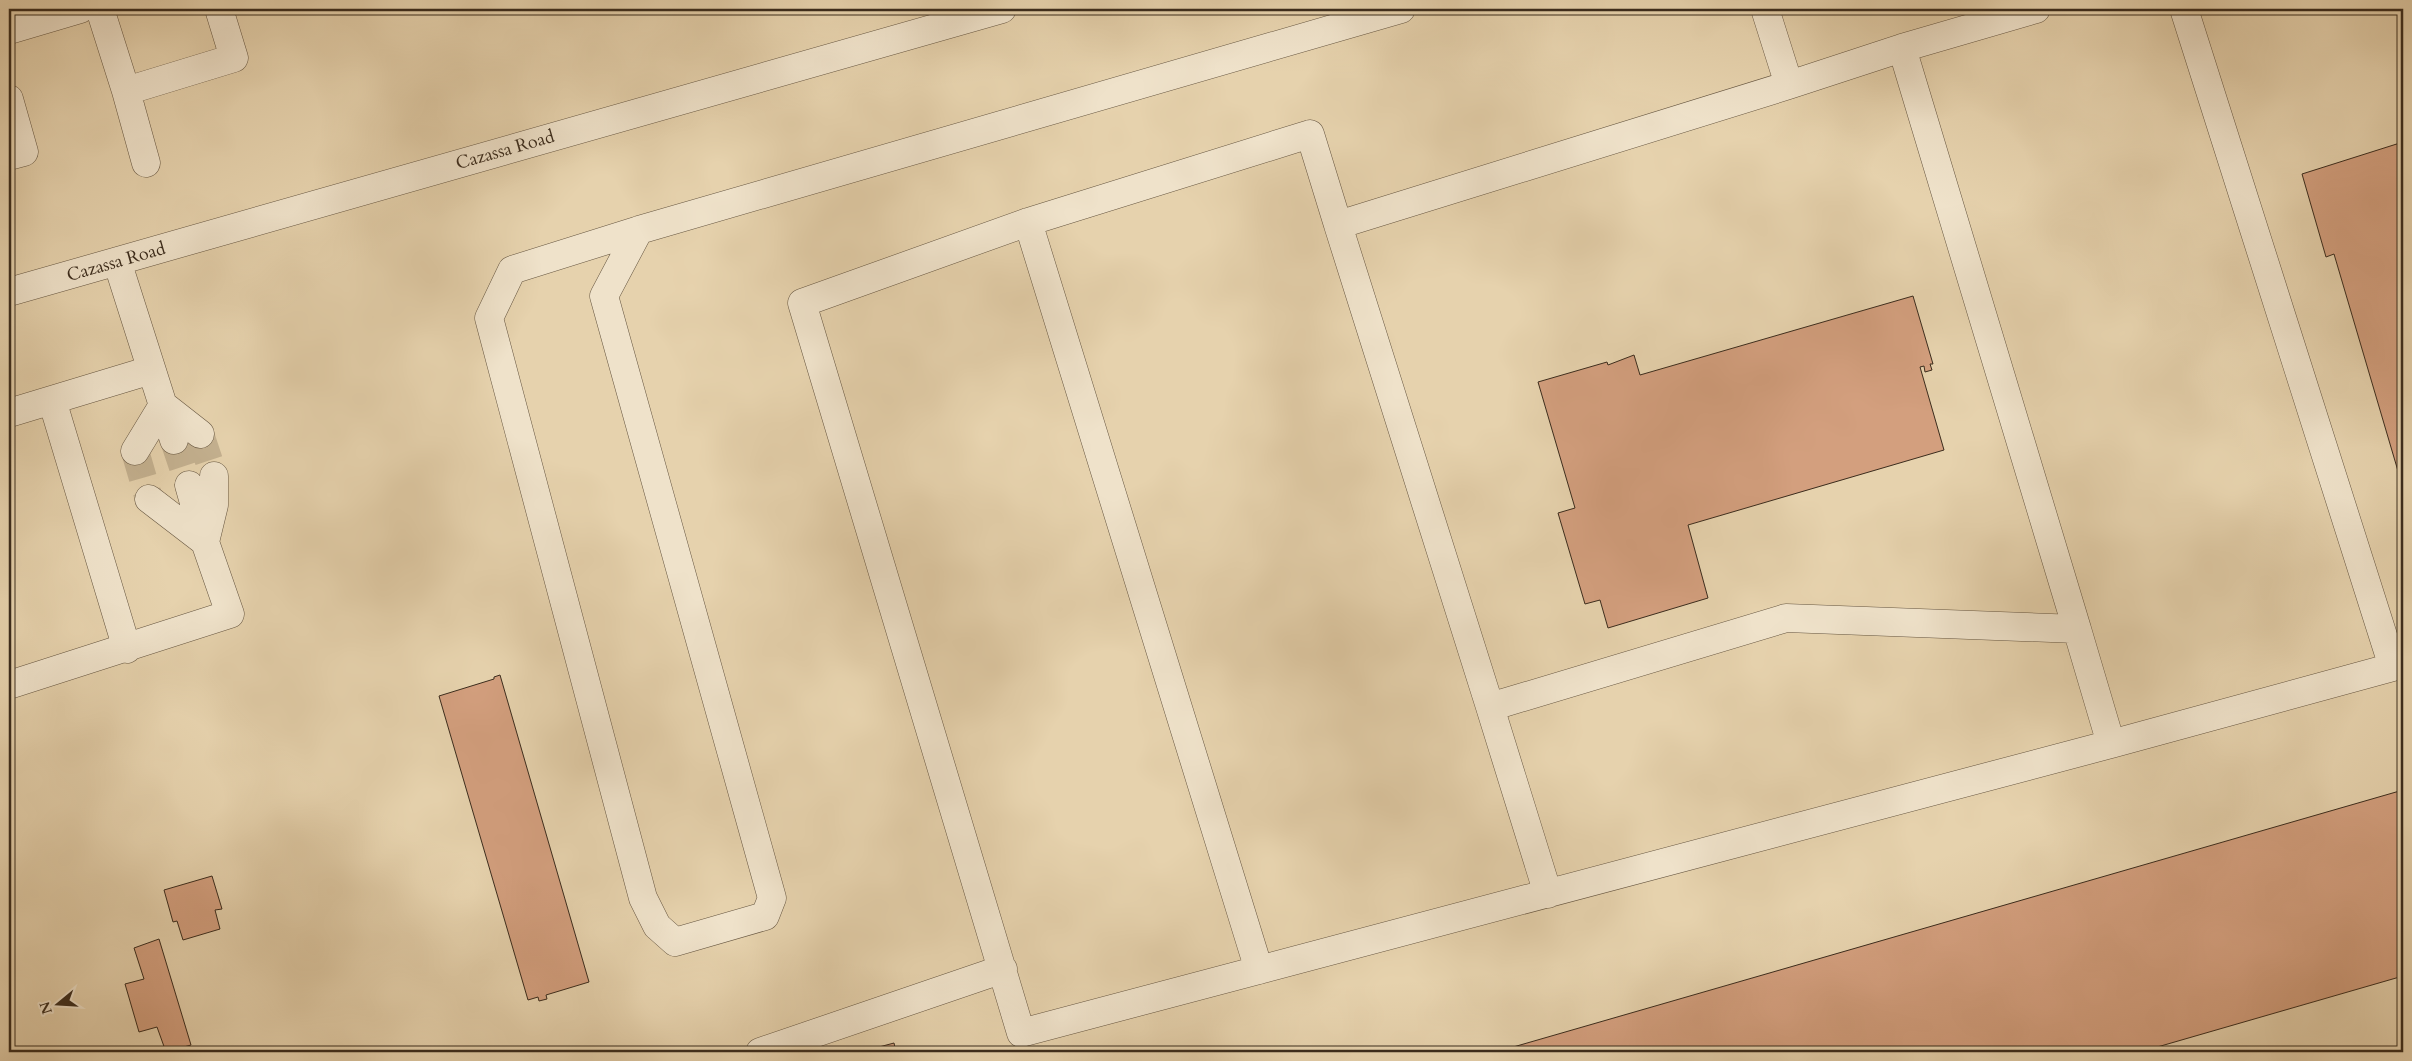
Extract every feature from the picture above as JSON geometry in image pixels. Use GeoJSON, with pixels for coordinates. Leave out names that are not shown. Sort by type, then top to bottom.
{"type":"FeatureCollection","features":[{"type":"Feature","properties":{"kind":"street"},"geometry":{"type":"LineString","coordinates":[[9,30],[80,9]]}},
{"type":"Feature","properties":{"kind":"street"},"geometry":{"type":"LineString","coordinates":[[100,9],[146,163]]}},
{"type":"Feature","properties":{"kind":"street"},"geometry":{"type":"LineString","coordinates":[[126,91],[234,58],[219,9]]}},
{"type":"Feature","properties":{"kind":"street","name":"Cazassa Road"},"geometry":{"type":"LineString","coordinates":[[9,292],[1002,9]]}},
{"type":"Feature","properties":{"kind":"street"},"geometry":{"type":"LineString","coordinates":[[639,230],[604,296],[772,898],[765,916],[675,942],[657,926],[643,898],[489,318],[512,270],[639,230],[1401,9]]}},
{"type":"Feature","properties":{"kind":"street"},"geometry":{"type":"LineString","coordinates":[[1765,9],[1789,85]]}},
{"type":"Feature","properties":{"kind":"street"},"geometry":{"type":"LineString","coordinates":[[1338,224],[1789,85],[1902,48],[2036,9]]}},
{"type":"Feature","properties":{"kind":"street"},"geometry":{"type":"LineString","coordinates":[[1548,894],[1310,134],[1028,222],[802,304],[1021,1033],[1548,894],[2110,744],[2398,671],[2184,9]]}},
{"type":"Feature","properties":{"kind":"street"},"geometry":{"type":"LineString","coordinates":[[1902,48],[2110,744]]}},
{"type":"Feature","properties":{"kind":"street"},"geometry":{"type":"LineString","coordinates":[[9,98],[24,152],[9,156]]}},
{"type":"Feature","properties":{"kind":"street"},"geometry":{"type":"LineString","coordinates":[[1028,222],[1259,970]]}},
{"type":"Feature","properties":{"kind":"street"},"geometry":{"type":"LineString","coordinates":[[117,261],[174,440]]}},
{"type":"Feature","properties":{"kind":"street"},"geometry":{"type":"LineString","coordinates":[[9,413],[151,370]]}},
{"type":"Feature","properties":{"kind":"street"},"geometry":{"type":"LineString","coordinates":[[52,400],[127,649]]}},
{"type":"Feature","properties":{"kind":"street"},"geometry":{"type":"LineString","coordinates":[[163,405],[200,434]]}},
{"type":"Feature","properties":{"kind":"street"},"geometry":{"type":"LineString","coordinates":[[135,451],[163,405]]}},
{"type":"Feature","properties":{"kind":"street"},"geometry":{"type":"LineString","coordinates":[[205,542],[214,505],[214,476]]}},
{"type":"Feature","properties":{"kind":"street"},"geometry":{"type":"LineString","coordinates":[[9,686],[230,614],[205,542],[189,485]]}},
{"type":"Feature","properties":{"kind":"street"},"geometry":{"type":"LineString","coordinates":[[149,500],[205,542]]}},
{"type":"Feature","properties":{"kind":"street"},"geometry":{"type":"LineString","coordinates":[[1490,707],[1786,618],[2077,630]]}},
{"type":"Feature","properties":{"kind":"street"},"geometry":{"type":"LineString","coordinates":[[760,1052],[1003,969]]}},
{"type":"Feature","properties":{"kind":"building"},"geometry":{"type":"Polygon","coordinates":[[[2403,142],[2403,488],[2334,254],[2326,257],[2302,174],[2403,142]]]}},
{"type":"Feature","properties":{"kind":"building"},"geometry":{"type":"Polygon","coordinates":[[[1913,296],[1933,364],[1930,364],[1932,370],[1925,372],[1924,366],[1920,367],[1944,450],[1688,525],[1708,598],[1608,628],[1600,600],[1585,604],[1558,513],[1575,508],[1538,382],[1607,362],[1608,365],[1634,355],[1640,375],[1913,296]]]}},
{"type":"Feature","properties":{"kind":"building"},"geometry":{"type":"Polygon","coordinates":[[[500,675],[589,982],[546,995],[547,999],[539,1001],[538,997],[528,1000],[439,696],[494,679],[494,677],[500,675]]]}},
{"type":"Feature","properties":{"kind":"building"},"geometry":{"type":"Polygon","coordinates":[[[2403,790],[2403,976],[2140,1052],[1496,1052],[2403,790]]]}},
{"type":"Feature","properties":{"kind":"building"},"geometry":{"type":"Polygon","coordinates":[[[212,876],[222,909],[215,910],[220,929],[183,940],[177,921],[173,922],[164,890],[212,876]]]}},
{"type":"Feature","properties":{"kind":"building"},"geometry":{"type":"Polygon","coordinates":[[[159,939],[191,1045],[166,1052],[157,1027],[139,1032],[125,984],[144,979],[134,948],[159,939]]]}},
{"type":"Feature","properties":{"kind":"building"},"geometry":{"type":"Polygon","coordinates":[[[894,1043],[896,1052],[880,1052],[879,1047],[894,1043]]]}},
{"type":"Feature","properties":{"kind":"tunnel"},"geometry":{"type":"LineString","coordinates":[[200,434],[214,476]]}},
{"type":"Feature","properties":{"kind":"tunnel"},"geometry":{"type":"LineString","coordinates":[[174,440],[189,485]]}},
{"type":"Feature","properties":{"kind":"tunnel"},"geometry":{"type":"LineString","coordinates":[[135,451],[149,499]]}}]}
